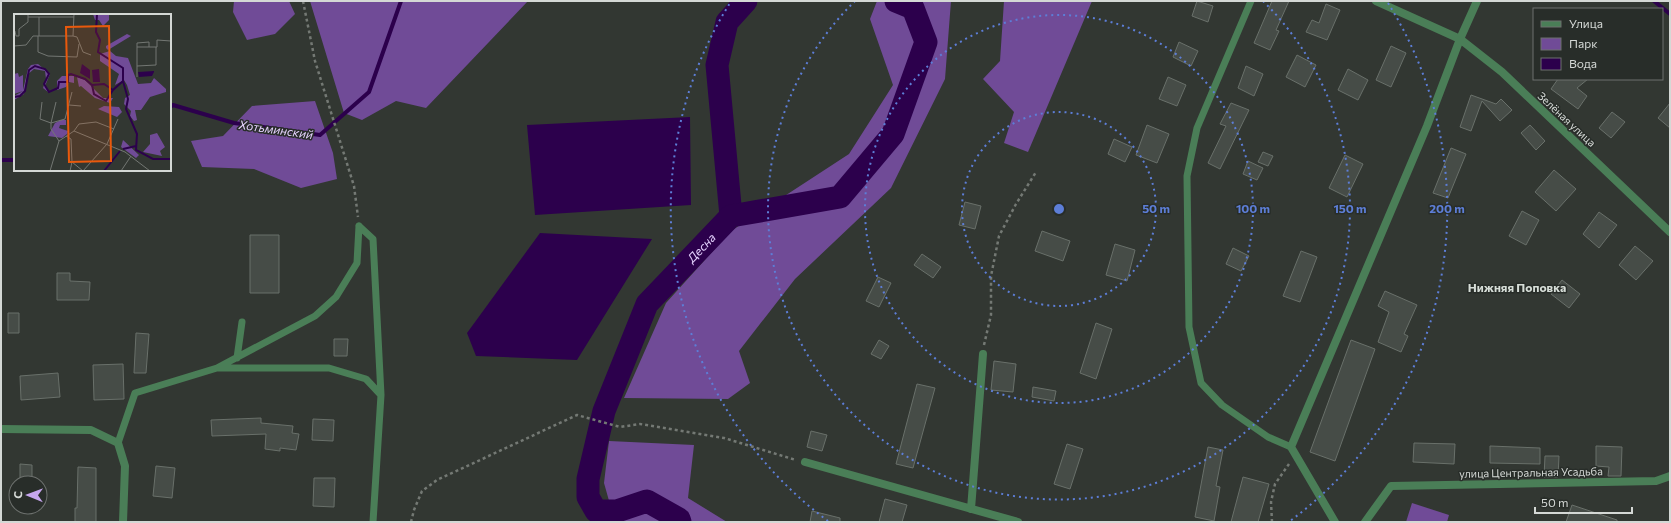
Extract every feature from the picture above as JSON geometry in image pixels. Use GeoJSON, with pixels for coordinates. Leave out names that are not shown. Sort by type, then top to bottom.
{"type":"FeatureCollection","features":[{"type":"Feature","properties":{"kind":"street","name":"Зелёная улица"},"geometry":{"type":"LineString","coordinates":[[1376,1],[1460,39],[1502,72],[1670,232]]}},
{"type":"Feature","properties":{"kind":"street"},"geometry":{"type":"LineString","coordinates":[[1335,522],[1294,451],[1427,126],[1460,39],[1477,1]]}},
{"type":"Feature","properties":{"kind":"street"},"geometry":{"type":"LineString","coordinates":[[971,509],[983,354]]}},
{"type":"Feature","properties":{"kind":"street"},"geometry":{"type":"LineString","coordinates":[[1,429],[91,430],[118,443],[125,466],[123,522]]}},
{"type":"Feature","properties":{"kind":"street"},"geometry":{"type":"LineString","coordinates":[[805,462],[1018,522]]}},
{"type":"Feature","properties":{"kind":"street","name":"улица Центральная Усадьба"},"geometry":{"type":"LineString","coordinates":[[1365,522],[1391,486],[1656,481],[1670,476]]}},
{"type":"Feature","properties":{"kind":"lane"},"geometry":{"type":"LineString","coordinates":[[1252,1],[1197,128],[1187,176],[1189,327],[1201,383],[1222,405],[1268,437],[1294,451]]}},
{"type":"Feature","properties":{"kind":"lane"},"geometry":{"type":"LineString","coordinates":[[118,443],[135,393],[217,368],[315,316],[336,296],[357,263],[359,226]]}},
{"type":"Feature","properties":{"kind":"lane"},"geometry":{"type":"LineString","coordinates":[[359,226],[373,239],[381,395],[373,522]]}},
{"type":"Feature","properties":{"kind":"lane"},"geometry":{"type":"LineString","coordinates":[[237,358],[242,322]]}},
{"type":"Feature","properties":{"kind":"lane"},"geometry":{"type":"LineString","coordinates":[[217,368],[329,368],[366,379],[381,395]]}},
{"type":"Feature","properties":{"kind":"path"},"geometry":{"type":"LineString","coordinates":[[303,1],[315,61],[354,186],[359,226]]}},
{"type":"Feature","properties":{"kind":"path"},"geometry":{"type":"LineString","coordinates":[[983,354],[991,315],[991,276],[999,236],[1016,204],[1036,172]]}},
{"type":"Feature","properties":{"kind":"path"},"geometry":{"type":"LineString","coordinates":[[411,522],[422,490],[437,480],[578,415],[616,426],[640,424],[724,438],[805,462]]}},
{"type":"Feature","properties":{"kind":"path"},"geometry":{"type":"LineString","coordinates":[[1272,522],[1271,502],[1275,484],[1294,451]]}},
{"type":"Feature","properties":{"kind":"green space"},"geometry":{"type":"Polygon","coordinates":[[[234,1],[289,1],[295,14],[275,34],[247,40],[233,12],[234,1]]]}},
{"type":"Feature","properties":{"kind":"green space"},"geometry":{"type":"Polygon","coordinates":[[[310,1],[528,1],[426,108],[396,101],[362,120],[344,113],[310,1]]]}},
{"type":"Feature","properties":{"kind":"green space"},"geometry":{"type":"Polygon","coordinates":[[[877,1],[951,1],[945,79],[891,188],[795,279],[739,351],[750,383],[728,399],[624,398],[666,303],[731,231],[849,154],[893,85],[870,19],[877,1]]]}},
{"type":"Feature","properties":{"kind":"green space"},"geometry":{"type":"Polygon","coordinates":[[[1004,1],[1092,1],[1028,152],[1004,143],[1014,112],[983,79],[1000,61],[1004,1]]]}},
{"type":"Feature","properties":{"kind":"green space"},"geometry":{"type":"Polygon","coordinates":[[[315,101],[333,153],[337,179],[301,188],[254,169],[202,167],[191,141],[223,136],[252,106],[315,101]]]}},
{"type":"Feature","properties":{"kind":"green space"},"geometry":{"type":"Polygon","coordinates":[[[609,441],[694,445],[688,498],[727,522],[615,522],[604,483],[609,441]]]}},
{"type":"Feature","properties":{"kind":"green space"},"geometry":{"type":"Polygon","coordinates":[[[1412,503],[1449,515],[1447,522],[1406,522],[1412,503]]]}},
{"type":"Feature","properties":{"kind":"water"},"geometry":{"type":"Polygon","coordinates":[[[690,117],[691,205],[535,215],[527,125],[690,117]]]}},
{"type":"Feature","properties":{"kind":"water"},"geometry":{"type":"Polygon","coordinates":[[[540,233],[652,239],[577,360],[476,356],[467,333],[540,233]]]}},
{"type":"Feature","properties":{"kind":"building"},"geometry":{"type":"Polygon","coordinates":[[[1197,1],[1213,6],[1208,22],[1192,16],[1197,1]]]}},
{"type":"Feature","properties":{"kind":"building"},"geometry":{"type":"Polygon","coordinates":[[[1272,1],[1289,1],[1276,30],[1279,31],[1270,50],[1254,43],[1272,1]]]}},
{"type":"Feature","properties":{"kind":"building"},"geometry":{"type":"Polygon","coordinates":[[[1326,4],[1340,10],[1327,40],[1306,32],[1312,20],[1319,23],[1326,4]]]}},
{"type":"Feature","properties":{"kind":"building"},"geometry":{"type":"Polygon","coordinates":[[[1179,42],[1198,51],[1191,66],[1173,57],[1179,42]]]}},
{"type":"Feature","properties":{"kind":"building"},"geometry":{"type":"Polygon","coordinates":[[[1391,46],[1406,53],[1391,87],[1376,80],[1391,46]]]}},
{"type":"Feature","properties":{"kind":"building"},"geometry":{"type":"Polygon","coordinates":[[[1297,55],[1316,65],[1305,87],[1286,77],[1297,55]]]}},
{"type":"Feature","properties":{"kind":"building"},"geometry":{"type":"Polygon","coordinates":[[[1246,66],[1263,74],[1254,96],[1238,88],[1246,66]]]}},
{"type":"Feature","properties":{"kind":"building"},"geometry":{"type":"Polygon","coordinates":[[[1348,69],[1368,80],[1358,100],[1338,90],[1348,69]]]}},
{"type":"Feature","properties":{"kind":"building"},"geometry":{"type":"Polygon","coordinates":[[[1168,77],[1186,85],[1177,106],[1159,99],[1168,77]]]}},
{"type":"Feature","properties":{"kind":"building"},"geometry":{"type":"Polygon","coordinates":[[[1557,80],[1587,80],[1577,88],[1587,96],[1578,109],[1551,89],[1557,80]]]}},
{"type":"Feature","properties":{"kind":"building"},"geometry":{"type":"Polygon","coordinates":[[[1471,95],[1496,104],[1501,99],[1512,110],[1500,121],[1482,101],[1471,131],[1460,127],[1471,95]]]}},
{"type":"Feature","properties":{"kind":"building"},"geometry":{"type":"Polygon","coordinates":[[[1231,103],[1249,110],[1220,169],[1208,163],[1226,126],[1220,124],[1231,103]]]}},
{"type":"Feature","properties":{"kind":"building"},"geometry":{"type":"Polygon","coordinates":[[[1670,103],[1670,128],[1658,118],[1670,103]]]}},
{"type":"Feature","properties":{"kind":"building"},"geometry":{"type":"Polygon","coordinates":[[[1612,112],[1625,122],[1611,138],[1599,128],[1612,112]]]}},
{"type":"Feature","properties":{"kind":"building"},"geometry":{"type":"Polygon","coordinates":[[[1147,125],[1169,134],[1157,163],[1136,155],[1147,125]]]}},
{"type":"Feature","properties":{"kind":"building"},"geometry":{"type":"Polygon","coordinates":[[[1530,125],[1545,141],[1536,150],[1521,133],[1530,125]]]}},
{"type":"Feature","properties":{"kind":"building"},"geometry":{"type":"Polygon","coordinates":[[[1114,139],[1132,147],[1125,162],[1108,154],[1114,139]]]}},
{"type":"Feature","properties":{"kind":"building"},"geometry":{"type":"Polygon","coordinates":[[[1451,148],[1466,154],[1448,198],[1433,193],[1451,148]]]}},
{"type":"Feature","properties":{"kind":"building"},"geometry":{"type":"Polygon","coordinates":[[[1263,152],[1273,156],[1268,166],[1258,162],[1263,152]]]}},
{"type":"Feature","properties":{"kind":"building"},"geometry":{"type":"Polygon","coordinates":[[[1345,155],[1363,164],[1347,197],[1329,188],[1345,155]]]}},
{"type":"Feature","properties":{"kind":"building"},"geometry":{"type":"Polygon","coordinates":[[[1248,161],[1263,168],[1257,180],[1243,174],[1248,161]]]}},
{"type":"Feature","properties":{"kind":"building"},"geometry":{"type":"Polygon","coordinates":[[[1554,170],[1576,189],[1556,211],[1535,192],[1554,170]]]}},
{"type":"Feature","properties":{"kind":"building"},"geometry":{"type":"Polygon","coordinates":[[[965,202],[981,206],[975,229],[959,225],[965,202]]]}},
{"type":"Feature","properties":{"kind":"building"},"geometry":{"type":"Polygon","coordinates":[[[1522,211],[1539,220],[1526,245],[1509,236],[1522,211]]]}},
{"type":"Feature","properties":{"kind":"building"},"geometry":{"type":"Polygon","coordinates":[[[1599,212],[1617,225],[1599,248],[1583,234],[1599,212]]]}},
{"type":"Feature","properties":{"kind":"building"},"geometry":{"type":"Polygon","coordinates":[[[1042,231],[1070,241],[1063,261],[1035,251],[1042,231]]]}},
{"type":"Feature","properties":{"kind":"building"},"geometry":{"type":"Polygon","coordinates":[[[250,235],[279,235],[279,293],[250,293],[250,235]]]}},
{"type":"Feature","properties":{"kind":"building"},"geometry":{"type":"Polygon","coordinates":[[[1115,244],[1135,250],[1127,281],[1106,275],[1115,244]]]}},
{"type":"Feature","properties":{"kind":"building"},"geometry":{"type":"Polygon","coordinates":[[[1635,246],[1653,261],[1636,280],[1619,265],[1635,246]]]}},
{"type":"Feature","properties":{"kind":"building"},"geometry":{"type":"Polygon","coordinates":[[[1233,248],[1249,256],[1241,271],[1226,264],[1233,248]]]}},
{"type":"Feature","properties":{"kind":"building"},"geometry":{"type":"Polygon","coordinates":[[[1301,251],[1317,257],[1300,302],[1283,296],[1301,251]]]}},
{"type":"Feature","properties":{"kind":"building"},"geometry":{"type":"Polygon","coordinates":[[[922,254],[941,267],[933,278],[914,265],[922,254]]]}},
{"type":"Feature","properties":{"kind":"building"},"geometry":{"type":"Polygon","coordinates":[[[57,273],[70,273],[70,281],[90,282],[89,300],[57,300],[57,273]]]}},
{"type":"Feature","properties":{"kind":"building"},"geometry":{"type":"Polygon","coordinates":[[[878,277],[891,283],[879,307],[866,301],[878,277]]]}},
{"type":"Feature","properties":{"kind":"building"},"geometry":{"type":"Polygon","coordinates":[[[1562,280],[1580,294],[1569,308],[1551,294],[1562,280]]]}},
{"type":"Feature","properties":{"kind":"building"},"geometry":{"type":"Polygon","coordinates":[[[1385,291],[1417,305],[1404,334],[1408,336],[1401,352],[1378,342],[1389,312],[1378,306],[1385,291]]]}},
{"type":"Feature","properties":{"kind":"building"},"geometry":{"type":"Polygon","coordinates":[[[8,313],[19,313],[19,333],[8,333],[8,313]]]}},
{"type":"Feature","properties":{"kind":"building"},"geometry":{"type":"Polygon","coordinates":[[[1096,323],[1112,329],[1096,379],[1080,373],[1096,323]]]}},
{"type":"Feature","properties":{"kind":"building"},"geometry":{"type":"Polygon","coordinates":[[[136,333],[149,334],[146,373],[134,373],[136,333]]]}},
{"type":"Feature","properties":{"kind":"building"},"geometry":{"type":"Polygon","coordinates":[[[334,339],[348,339],[347,356],[334,356],[334,339]]]}},
{"type":"Feature","properties":{"kind":"building"},"geometry":{"type":"Polygon","coordinates":[[[879,340],[889,346],[881,359],[871,354],[879,340]]]}},
{"type":"Feature","properties":{"kind":"building"},"geometry":{"type":"Polygon","coordinates":[[[1351,340],[1375,349],[1335,461],[1310,452],[1351,340]]]}},
{"type":"Feature","properties":{"kind":"building"},"geometry":{"type":"Polygon","coordinates":[[[994,361],[1016,364],[1013,392],[991,390],[994,361]]]}},
{"type":"Feature","properties":{"kind":"building"},"geometry":{"type":"Polygon","coordinates":[[[123,364],[124,399],[94,400],[93,365],[123,364]]]}},
{"type":"Feature","properties":{"kind":"building"},"geometry":{"type":"Polygon","coordinates":[[[58,373],[60,397],[21,400],[20,376],[58,373]]]}},
{"type":"Feature","properties":{"kind":"building"},"geometry":{"type":"Polygon","coordinates":[[[917,384],[935,388],[913,468],[896,464],[917,384]]]}},
{"type":"Feature","properties":{"kind":"building"},"geometry":{"type":"Polygon","coordinates":[[[1033,387],[1056,391],[1054,401],[1032,397],[1033,387]]]}},
{"type":"Feature","properties":{"kind":"building"},"geometry":{"type":"Polygon","coordinates":[[[261,418],[261,423],[293,426],[292,433],[299,434],[296,450],[280,448],[280,451],[265,449],[266,434],[212,436],[211,420],[261,418]]]}},
{"type":"Feature","properties":{"kind":"building"},"geometry":{"type":"Polygon","coordinates":[[[313,419],[334,420],[333,441],[312,440],[313,419]]]}},
{"type":"Feature","properties":{"kind":"building"},"geometry":{"type":"Polygon","coordinates":[[[811,431],[827,435],[822,451],[807,447],[811,431]]]}},
{"type":"Feature","properties":{"kind":"building"},"geometry":{"type":"Polygon","coordinates":[[[1414,443],[1455,444],[1454,464],[1413,462],[1414,443]]]}},
{"type":"Feature","properties":{"kind":"building"},"geometry":{"type":"Polygon","coordinates":[[[1067,444],[1083,449],[1070,489],[1054,484],[1067,444]]]}},
{"type":"Feature","properties":{"kind":"building"},"geometry":{"type":"Polygon","coordinates":[[[1490,446],[1540,448],[1540,464],[1490,463],[1490,446]]]}},
{"type":"Feature","properties":{"kind":"building"},"geometry":{"type":"Polygon","coordinates":[[[1596,446],[1622,447],[1621,476],[1608,476],[1609,467],[1596,466],[1596,446]]]}},
{"type":"Feature","properties":{"kind":"building"},"geometry":{"type":"Polygon","coordinates":[[[1208,447],[1223,450],[1216,486],[1220,487],[1214,521],[1195,517],[1208,447]]]}},
{"type":"Feature","properties":{"kind":"building"},"geometry":{"type":"Polygon","coordinates":[[[1545,456],[1559,456],[1558,477],[1544,477],[1545,456]]]}},
{"type":"Feature","properties":{"kind":"building"},"geometry":{"type":"Polygon","coordinates":[[[20,464],[32,465],[32,475],[20,475],[20,464]]]}},
{"type":"Feature","properties":{"kind":"building"},"geometry":{"type":"Polygon","coordinates":[[[156,466],[175,468],[172,498],[153,496],[156,466]]]}},
{"type":"Feature","properties":{"kind":"building"},"geometry":{"type":"Polygon","coordinates":[[[78,467],[96,468],[96,522],[75,522],[75,508],[77,508],[78,467]]]}},
{"type":"Feature","properties":{"kind":"building"},"geometry":{"type":"Polygon","coordinates":[[[1243,477],[1269,484],[1258,522],[1231,522],[1243,477]]]}},
{"type":"Feature","properties":{"kind":"building"},"geometry":{"type":"Polygon","coordinates":[[[314,478],[335,478],[334,507],[313,506],[314,478]]]}},
{"type":"Feature","properties":{"kind":"building"},"geometry":{"type":"Polygon","coordinates":[[[885,499],[907,505],[902,522],[879,522],[885,499]]]}},
{"type":"Feature","properties":{"kind":"building"},"geometry":{"type":"Polygon","coordinates":[[[1572,505],[1617,520],[1617,522],[1566,522],[1572,505]]]}},
{"type":"Feature","properties":{"kind":"building"},"geometry":{"type":"Polygon","coordinates":[[[812,511],[840,518],[840,522],[810,522],[812,511]]]}},
{"type":"Feature","properties":{"kind":"waterway","name":"Хотьминский"},"geometry":{"type":"LineString","coordinates":[[171,106],[173,105],[234,123],[320,135],[369,92],[401,1]]}},
{"type":"Feature","properties":{"kind":"waterway"},"geometry":{"type":"LineString","coordinates":[[731,216],[717,65],[727,22],[746,1]]}},
{"type":"Feature","properties":{"kind":"waterway","name":"Десна"},"geometry":{"type":"LineString","coordinates":[[680,522],[679,519],[647,501],[617,511],[596,511],[588,497],[588,479],[604,411],[647,304],[731,216],[840,197],[893,134],[926,42],[913,8],[896,1]]}},
{"type":"Feature","properties":{"kind":"waterway"},"geometry":{"type":"LineString","coordinates":[[1654,1],[1663,8]]}},
{"type":"Feature","properties":{"kind":"waterway"},"geometry":{"type":"LineString","coordinates":[[1663,8],[1670,14]]}},
{"type":"Feature","properties":{"kind":"waterway","name":"Хотьминский"},"geometry":{"type":"LineString","coordinates":[[1,160],[14,160]]}},
{"type":"Feature","properties":{"kind":"district","name":"Нижняя Поповка"},"geometry":{"type":"Point","coordinates":[1517,287]}}]}
